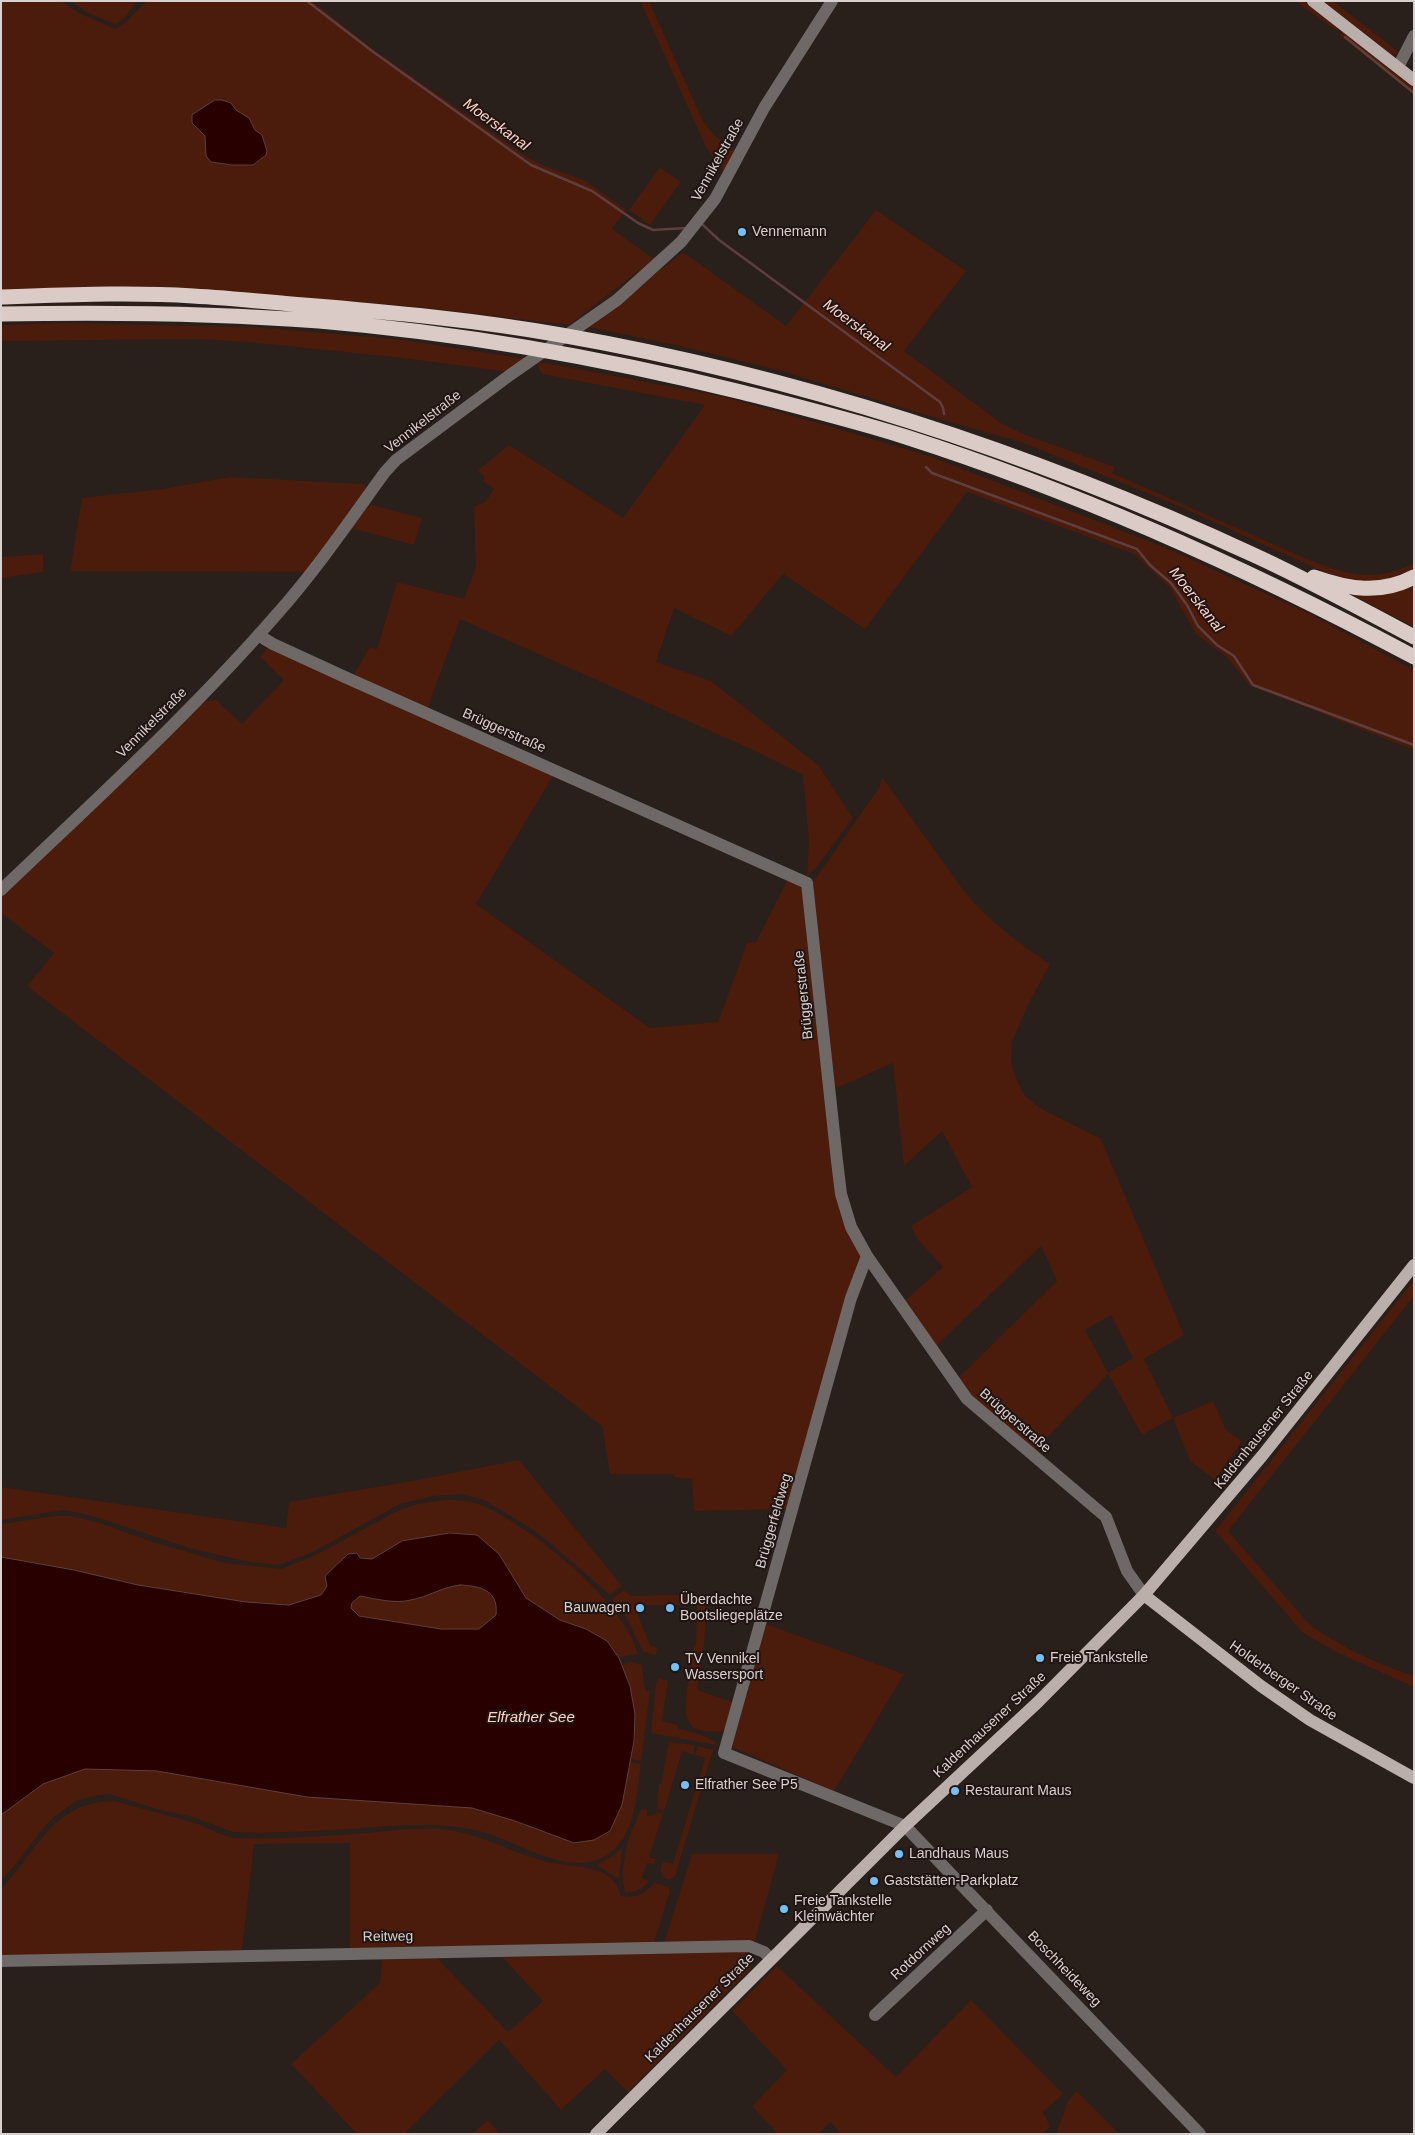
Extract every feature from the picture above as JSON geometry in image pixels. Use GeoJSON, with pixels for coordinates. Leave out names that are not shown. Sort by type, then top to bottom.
{"type":"FeatureCollection","features":[{"type":"Feature","properties":{"kind":"highway"},"geometry":{"type":"LineString","coordinates":[[1,297],[191,296],[418,314],[577,338],[677,359],[785,385],[912,422],[1060,474],[1137,504],[1258,557],[1414,637]]}},
{"type":"Feature","properties":{"kind":"highway"},"geometry":{"type":"LineString","coordinates":[[1,314],[89,312],[199,314],[318,321],[414,331],[556,352],[672,375],[924,444],[1054,490],[1132,522],[1296,597],[1414,657]]}},
{"type":"Feature","properties":{"kind":"highway"},"geometry":{"type":"LineString","coordinates":[[1258,557],[1330,583],[1361,589],[1392,586],[1414,577]]}},
{"type":"Feature","properties":{"kind":"main road"},"geometry":{"type":"LineString","coordinates":[[1313,1],[1414,80]]}},
{"type":"Feature","properties":{"kind":"main road","name":"Kaldenhausener Straße"},"geometry":{"type":"LineString","coordinates":[[596,2134],[905,1826],[1045,1695],[1144,1595],[1262,1456],[1414,1265]]}},
{"type":"Feature","properties":{"kind":"main road","name":"Holderberger Straße"},"geometry":{"type":"LineString","coordinates":[[1144,1595],[1261,1686],[1310,1720],[1414,1778]]}},
{"type":"Feature","properties":{"kind":"street","name":"Vennikelstraße"},"geometry":{"type":"LineString","coordinates":[[1,890],[188,708],[258,635],[305,580],[385,472],[396,460],[510,375],[617,300],[691,231],[714,199],[764,108],[832,1]]}},
{"type":"Feature","properties":{"kind":"street"},"geometry":{"type":"LineString","coordinates":[[1398,67],[1414,36]]}},
{"type":"Feature","properties":{"kind":"street","name":"Brüggerstraße"},"geometry":{"type":"LineString","coordinates":[[258,635],[273,644],[356,682],[807,883],[841,1194],[851,1227],[866,1256],[967,1399],[1106,1516],[1127,1571],[1144,1595]]}},
{"type":"Feature","properties":{"kind":"street","name":"Brüggerfeldweg"},"geometry":{"type":"LineString","coordinates":[[866,1256],[849,1307],[724,1753],[905,1826]]}},
{"type":"Feature","properties":{"kind":"street","name":"Boschheideweg"},"geometry":{"type":"LineString","coordinates":[[905,1826],[1200,2134]]}},
{"type":"Feature","properties":{"kind":"street","name":"Rotdornweg"},"geometry":{"type":"LineString","coordinates":[[875,2015],[987,1910]]}},
{"type":"Feature","properties":{"kind":"street","name":"Reitweg"},"geometry":{"type":"LineString","coordinates":[[1,1961],[749,1946],[764,1952],[771,1958]]}},
{"type":"Feature","properties":{"kind":"shaded area"},"geometry":{"type":"Polygon","coordinates":[[[1,1],[61,1],[79,13],[115,29],[124,24],[147,1],[312,1],[374,50],[527,157],[545,166],[586,181],[626,210],[612,229],[654,259],[569,325],[418,307],[188,289],[1,291],[1,1]],[[215,100],[192,115],[192,123],[205,136],[206,156],[212,162],[232,165],[255,130],[249,118],[236,110],[231,103],[215,100]]]}},
{"type":"Feature","properties":{"kind":"shaded area"},"geometry":{"type":"Polygon","coordinates":[[[70,1],[137,1],[123,20],[115,24],[86,12],[70,1]]]}},
{"type":"Feature","properties":{"kind":"shaded area"},"geometry":{"type":"Polygon","coordinates":[[[640,1],[649,1],[702,119],[718,138],[737,152],[725,172],[719,167],[706,147],[640,1]]]}},
{"type":"Feature","properties":{"kind":"shaded area"},"geometry":{"type":"Polygon","coordinates":[[[1295,1],[1303,1],[1338,27],[1337,31],[1295,1]]]}},
{"type":"Feature","properties":{"kind":"shaded area"},"geometry":{"type":"Polygon","coordinates":[[[1323,1],[1333,1],[1400,53],[1392,55],[1323,1]]]}},
{"type":"Feature","properties":{"kind":"shaded area"},"geometry":{"type":"Polygon","coordinates":[[[1345,31],[1414,87],[1414,95],[1339,35],[1345,31]]]}},
{"type":"Feature","properties":{"kind":"shaded area"},"geometry":{"type":"Polygon","coordinates":[[[660,167],[681,182],[650,225],[629,210],[660,167]]]}},
{"type":"Feature","properties":{"kind":"shaded area"},"geometry":{"type":"Polygon","coordinates":[[[876,210],[966,271],[904,351],[1001,423],[1026,435],[1115,467],[1112,473],[1307,559],[1335,569],[1373,575],[1386,573],[1414,563],[1414,569],[1383,581],[1355,582],[1328,574],[1181,507],[1021,442],[778,370],[684,347],[588,327],[683,252],[786,326],[876,210]]]}},
{"type":"Feature","properties":{"kind":"shaded area"},"geometry":{"type":"Polygon","coordinates":[[[64,323],[254,327],[396,339],[527,359],[509,372],[394,357],[248,342],[196,339],[1,341],[1,325],[64,323]]]}},
{"type":"Feature","properties":{"kind":"shaded area"},"geometry":{"type":"Polygon","coordinates":[[[535,361],[720,396],[825,425],[929,456],[1164,547],[1310,614],[1414,670],[1414,750],[1249,685],[1228,658],[1196,634],[1170,588],[1134,554],[967,492],[865,629],[783,574],[731,636],[674,608],[656,662],[711,681],[818,765],[853,818],[815,869],[807,876],[809,842],[803,775],[753,750],[460,619],[427,710],[353,676],[370,647],[377,649],[397,582],[464,599],[476,567],[474,506],[485,502],[494,489],[484,482],[484,477],[478,470],[509,445],[623,518],[705,405],[542,374],[535,361]]]}},
{"type":"Feature","properties":{"kind":"shaded area"},"geometry":{"type":"Polygon","coordinates":[[[230,477],[363,484],[367,487],[308,572],[70,571],[82,498],[162,489],[230,477]]]}},
{"type":"Feature","properties":{"kind":"shaded area"},"geometry":{"type":"Polygon","coordinates":[[[368,504],[422,518],[414,545],[350,528],[368,504]]]}},
{"type":"Feature","properties":{"kind":"shaded area"},"geometry":{"type":"Polygon","coordinates":[[[43,554],[43,572],[1,578],[1,557],[43,554]]]}},
{"type":"Feature","properties":{"kind":"shaded area"},"geometry":{"type":"Polygon","coordinates":[[[1414,580],[1414,627],[1347,592],[1414,580]]]}},
{"type":"Feature","properties":{"kind":"shaded area"},"geometry":{"type":"Polygon","coordinates":[[[268,647],[554,774],[476,904],[650,1028],[718,1022],[747,943],[756,942],[789,877],[801,885],[806,901],[837,1195],[863,1256],[788,1509],[694,1511],[692,1479],[674,1477],[674,1474],[610,1474],[602,1426],[27,986],[54,953],[1,913],[1,896],[201,702],[216,700],[242,724],[284,680],[260,657],[268,647]]]}},
{"type":"Feature","properties":{"kind":"shaded area"},"geometry":{"type":"Polygon","coordinates":[[[882,777],[967,895],[1006,932],[1050,964],[1028,1005],[1012,1042],[1011,1063],[1017,1081],[1025,1096],[1040,1108],[1101,1139],[1184,1335],[1144,1359],[1173,1418],[1142,1435],[1108,1374],[1033,1452],[972,1399],[958,1378],[1057,1281],[1041,1246],[935,1347],[903,1302],[943,1267],[918,1240],[911,1226],[972,1187],[942,1131],[904,1166],[893,1063],[832,1090],[813,882],[879,788],[882,777]],[[1111,1315],[1085,1330],[1108,1373],[1133,1358],[1111,1315]]]}},
{"type":"Feature","properties":{"kind":"shaded area"},"geometry":{"type":"Polygon","coordinates":[[[1414,1280],[1414,1296],[1228,1531],[1310,1625],[1334,1641],[1360,1654],[1414,1676],[1414,1687],[1340,1654],[1303,1633],[1215,1531],[1414,1280]]]}},
{"type":"Feature","properties":{"kind":"shaded area"},"geometry":{"type":"Polygon","coordinates":[[[1213,1401],[1226,1430],[1242,1441],[1215,1480],[1190,1461],[1173,1418],[1213,1401]]]}},
{"type":"Feature","properties":{"kind":"shaded area"},"geometry":{"type":"Polygon","coordinates":[[[519,1460],[622,1586],[610,1595],[549,1542],[527,1526],[484,1500],[462,1494],[433,1496],[400,1504],[313,1552],[279,1565],[249,1562],[189,1548],[89,1515],[64,1510],[1,1520],[1,1487],[286,1528],[289,1502],[519,1460]]]}},
{"type":"Feature","properties":{"kind":"shaded area"},"geometry":{"type":"Polygon","coordinates":[[[444,1500],[477,1503],[502,1515],[549,1547],[595,1589],[615,1611],[629,1633],[638,1654],[618,1657],[607,1641],[586,1629],[560,1620],[526,1598],[499,1554],[402,1541],[372,1559],[348,1554],[325,1576],[327,1586],[321,1595],[289,1605],[246,1602],[138,1585],[74,1570],[1,1557],[1,1524],[54,1516],[71,1516],[100,1523],[150,1541],[225,1563],[281,1569],[316,1555],[397,1511],[417,1504],[444,1500]]]}},
{"type":"Feature","properties":{"kind":"shaded area"},"geometry":{"type":"Polygon","coordinates":[[[460,1585],[481,1588],[487,1591],[494,1600],[496,1615],[479,1629],[441,1629],[359,1616],[351,1608],[352,1603],[360,1596],[394,1601],[448,1586],[460,1585]]]}},
{"type":"Feature","properties":{"kind":"shaded area"},"geometry":{"type":"Polygon","coordinates":[[[624,1590],[630,1596],[703,1594],[705,1630],[697,1690],[735,1703],[731,1723],[721,1732],[697,1730],[688,1721],[686,1713],[693,1647],[696,1645],[697,1605],[634,1605],[650,1645],[657,1648],[656,1655],[643,1652],[625,1615],[612,1599],[624,1590]]]}},
{"type":"Feature","properties":{"kind":"shaded area"},"geometry":{"type":"Polygon","coordinates":[[[766,1624],[904,1674],[834,1791],[732,1747],[766,1624]]]}},
{"type":"Feature","properties":{"kind":"shaded area"},"geometry":{"type":"Polygon","coordinates":[[[630,1662],[642,1665],[645,1690],[650,1691],[641,1761],[631,1759],[634,1741],[622,1665],[630,1662]]]}},
{"type":"Feature","properties":{"kind":"shaded area"},"geometry":{"type":"Polygon","coordinates":[[[660,1678],[668,1681],[662,1721],[677,1725],[678,1729],[693,1732],[712,1740],[716,1743],[715,1745],[651,1733],[656,1682],[660,1678]]]}},
{"type":"Feature","properties":{"kind":"shaded area"},"geometry":{"type":"Polygon","coordinates":[[[669,1742],[695,1745],[693,1754],[682,1751],[664,1811],[657,1809],[659,1784],[661,1784],[669,1742]]]}},
{"type":"Feature","properties":{"kind":"shaded area"},"geometry":{"type":"Polygon","coordinates":[[[698,1746],[713,1750],[675,1876],[673,1879],[666,1879],[661,1873],[661,1867],[663,1862],[673,1864],[705,1758],[695,1755],[698,1746]]]}},
{"type":"Feature","properties":{"kind":"shaded area"},"geometry":{"type":"Polygon","coordinates":[[[630,1762],[641,1764],[635,1803],[628,1829],[622,1841],[613,1850],[602,1858],[587,1862],[572,1863],[556,1860],[493,1835],[446,1826],[414,1825],[294,1832],[233,1832],[189,1816],[160,1810],[109,1794],[76,1801],[53,1818],[1,1880],[1,1815],[43,1784],[85,1769],[158,1771],[307,1797],[472,1808],[515,1821],[551,1835],[622,1805],[630,1762]]]}},
{"type":"Feature","properties":{"kind":"shaded area"},"geometry":{"type":"Polygon","coordinates":[[[115,1801],[195,1823],[220,1834],[235,1838],[309,1837],[418,1829],[454,1831],[482,1838],[548,1862],[602,1872],[617,1885],[621,1896],[640,1895],[654,1882],[668,1887],[670,1891],[654,1943],[350,1948],[350,1843],[254,1844],[242,1950],[1,1957],[1,1889],[48,1831],[61,1819],[76,1809],[94,1803],[115,1801]]]}},
{"type":"Feature","properties":{"kind":"shaded area"},"geometry":{"type":"Polygon","coordinates":[[[641,1809],[647,1810],[647,1816],[658,1812],[663,1814],[649,1857],[656,1859],[654,1864],[647,1863],[642,1878],[649,1881],[644,1887],[625,1893],[623,1867],[627,1843],[641,1809]]]}},
{"type":"Feature","properties":{"kind":"shaded area"},"geometry":{"type":"Polygon","coordinates":[[[621,1848],[619,1879],[596,1865],[614,1855],[621,1848]]]}},
{"type":"Feature","properties":{"kind":"shaded area"},"geometry":{"type":"Polygon","coordinates":[[[692,1854],[779,1854],[754,1944],[664,1943],[692,1854]]]}},
{"type":"Feature","properties":{"kind":"shaded area"},"geometry":{"type":"Polygon","coordinates":[[[742,1951],[749,1953],[753,1958],[751,1968],[628,2092],[605,2069],[561,2110],[499,2040],[404,2134],[357,2134],[291,2064],[380,1983],[382,1959],[436,1957],[508,2032],[543,2001],[502,1957],[742,1951]]]}},
{"type":"Feature","properties":{"kind":"shaded area"},"geometry":{"type":"Polygon","coordinates":[[[777,1966],[896,2077],[971,2000],[1063,2094],[1043,2112],[1050,2126],[1042,2134],[841,2134],[830,2122],[818,2134],[778,2134],[752,2106],[787,2070],[732,2011],[777,1966]]]}},
{"type":"Feature","properties":{"kind":"shaded area"},"geometry":{"type":"Polygon","coordinates":[[[1076,2091],[1119,2134],[1056,2134],[1068,2101],[1076,2091]]]}},
{"type":"Feature","properties":{"kind":"shaded area"},"geometry":{"type":"Polygon","coordinates":[[[488,2120],[500,2134],[472,2134],[488,2120]]]}},
{"type":"Feature","properties":{"kind":"water"},"geometry":{"type":"Polygon","coordinates":[[[215,100],[231,103],[236,110],[249,118],[255,130],[262,135],[267,151],[266,155],[253,165],[211,162],[206,156],[205,136],[192,123],[192,115],[215,100]]]}},
{"type":"Feature","properties":{"kind":"water","name":"Elfrather See"},"geometry":{"type":"Polygon","coordinates":[[[450,1533],[477,1535],[499,1554],[526,1598],[560,1620],[586,1629],[607,1641],[619,1658],[630,1686],[635,1714],[634,1741],[622,1805],[610,1831],[594,1840],[574,1843],[515,1821],[472,1808],[307,1797],[157,1771],[85,1769],[43,1784],[1,1815],[1,1557],[74,1570],[138,1585],[246,1602],[289,1605],[321,1595],[327,1586],[325,1576],[348,1554],[357,1553],[360,1558],[372,1559],[402,1541],[450,1533]],[[460,1585],[405,1601],[386,1601],[360,1596],[352,1603],[351,1608],[359,1616],[441,1629],[479,1629],[496,1615],[494,1600],[487,1591],[481,1588],[460,1585]]]}},
{"type":"Feature","properties":{"kind":"waterway","name":"Moerskanal"},"geometry":{"type":"LineString","coordinates":[[307,1],[372,51],[531,165],[592,191],[638,223],[653,230],[687,228]]}},
{"type":"Feature","properties":{"kind":"waterway"},"geometry":{"type":"LineString","coordinates":[[1345,37],[1414,93]]}},
{"type":"Feature","properties":{"kind":"waterway","name":"Moerskanal"},"geometry":{"type":"LineString","coordinates":[[702,224],[719,240],[940,402],[944,414]]}},
{"type":"Feature","properties":{"kind":"waterway","name":"Moerskanal"},"geometry":{"type":"LineString","coordinates":[[926,467],[932,473],[1137,549],[1150,565],[1171,583],[1187,605],[1198,626],[1217,645],[1234,656],[1253,685],[1414,745]]}},
{"type":"Feature","properties":{"kind":"place","name":"Vennemann"},"geometry":{"type":"Point","coordinates":[742,232]}},
{"type":"Feature","properties":{"kind":"place","name":"Bauwagen"},"geometry":{"type":"Point","coordinates":[640,1608]}},
{"type":"Feature","properties":{"kind":"place","name":"Überdachte Bootsliegeplätze"},"geometry":{"type":"Point","coordinates":[670,1608]}},
{"type":"Feature","properties":{"kind":"place","name":"Freie Tankstelle"},"geometry":{"type":"Point","coordinates":[1040,1658]}},
{"type":"Feature","properties":{"kind":"place","name":"TV Vennikel Wassersport"},"geometry":{"type":"Point","coordinates":[675,1667]}},
{"type":"Feature","properties":{"kind":"place","name":"Elfrather See P5"},"geometry":{"type":"Point","coordinates":[685,1785]}},
{"type":"Feature","properties":{"kind":"place","name":"Restaurant Maus"},"geometry":{"type":"Point","coordinates":[955,1791]}},
{"type":"Feature","properties":{"kind":"place","name":"Landhaus Maus"},"geometry":{"type":"Point","coordinates":[899,1854]}},
{"type":"Feature","properties":{"kind":"place","name":"Gaststätten-Parkplatz"},"geometry":{"type":"Point","coordinates":[874,1881]}},
{"type":"Feature","properties":{"kind":"place","name":"Freie Tankstelle Kleinwächter"},"geometry":{"type":"Point","coordinates":[784,1909]}}]}
